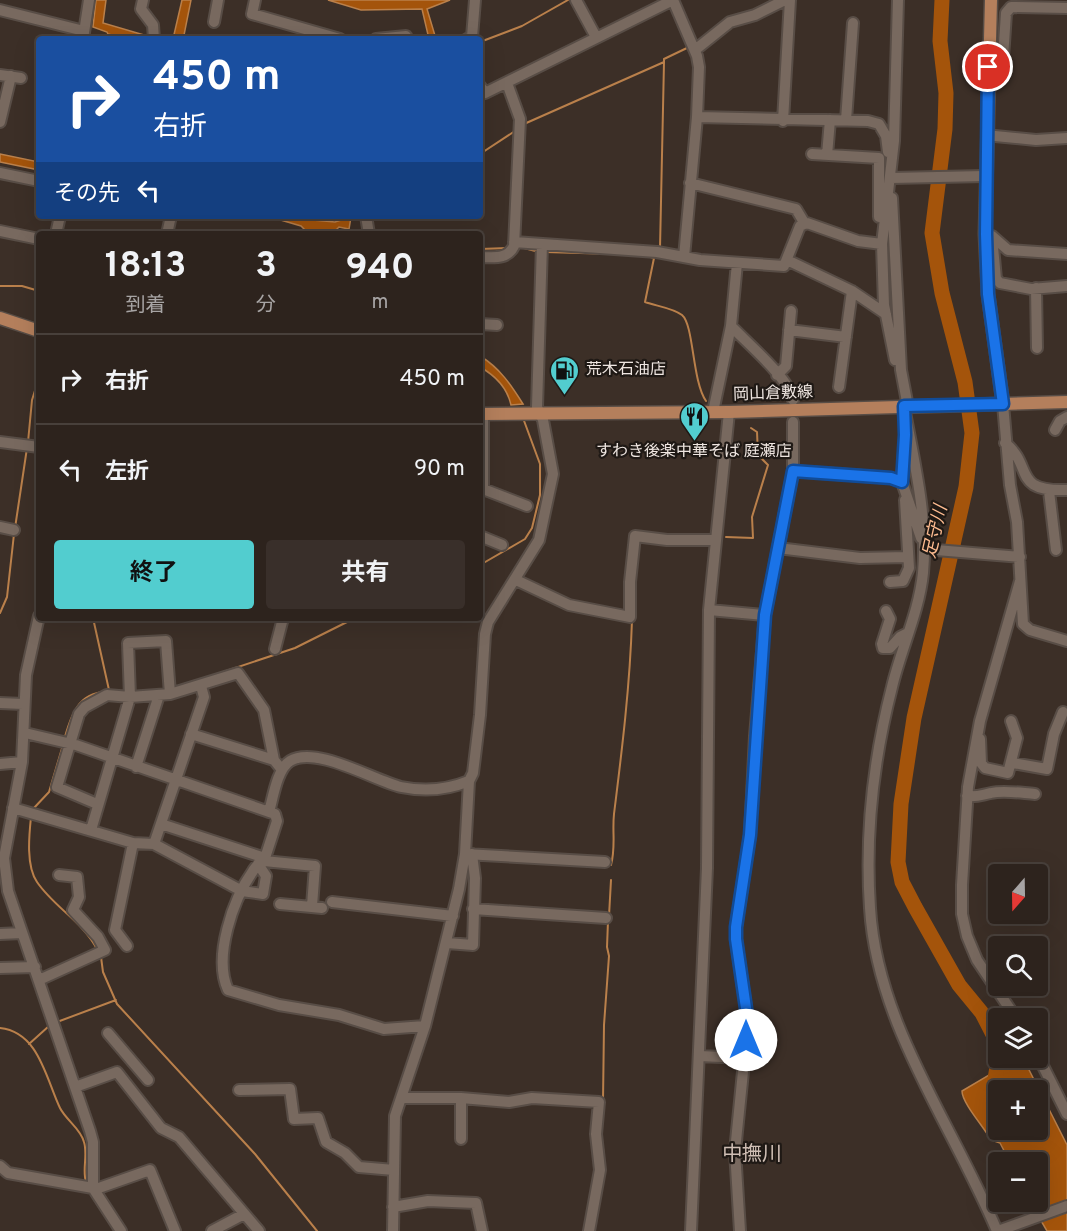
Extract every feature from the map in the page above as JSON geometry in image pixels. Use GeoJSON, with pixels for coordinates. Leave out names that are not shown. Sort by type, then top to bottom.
{"type":"FeatureCollection","features":[{"type":"Feature","properties":{"kind":"main road"},"geometry":{"type":"LineString","coordinates":[[991,0],[983,176],[989,235],[988,294],[999,404]]}},
{"type":"Feature","properties":{"kind":"main road"},"geometry":{"type":"LineString","coordinates":[[0,318],[36,330]]}},
{"type":"Feature","properties":{"kind":"main road","name":"岡山倉敷線"},"geometry":{"type":"LineString","coordinates":[[483,414],[908,409],[1067,402]]}},
{"type":"Feature","properties":{"kind":"street"},"geometry":{"type":"LineString","coordinates":[[2,7],[84,35],[90,0]]}},
{"type":"Feature","properties":{"kind":"street"},"geometry":{"type":"LineString","coordinates":[[143,0],[141,9],[153,25],[154,36]]}},
{"type":"Feature","properties":{"kind":"street"},"geometry":{"type":"LineString","coordinates":[[214,22],[218,0]]}},
{"type":"Feature","properties":{"kind":"street"},"geometry":{"type":"LineString","coordinates":[[255,0],[252,14],[329,36]]}},
{"type":"Feature","properties":{"kind":"street"},"geometry":{"type":"LineString","coordinates":[[472,36],[475,0]]}},
{"type":"Feature","properties":{"kind":"street"},"geometry":{"type":"LineString","coordinates":[[576,0],[596,37]]}},
{"type":"Feature","properties":{"kind":"street"},"geometry":{"type":"LineString","coordinates":[[483,92],[507,83],[673,0],[694,47],[699,67],[697,117],[684,257]]}},
{"type":"Feature","properties":{"kind":"street"},"geometry":{"type":"LineString","coordinates":[[694,47],[730,22],[755,15],[785,0]]}},
{"type":"Feature","properties":{"kind":"street"},"geometry":{"type":"LineString","coordinates":[[783,121],[790,0]]}},
{"type":"Feature","properties":{"kind":"street"},"geometry":{"type":"LineString","coordinates":[[898,0],[894,178],[903,389]]}},
{"type":"Feature","properties":{"kind":"street"},"geometry":{"type":"LineString","coordinates":[[987,89],[999,81],[1002,73],[1006,13],[1011,7],[1033,4],[1067,8]]}},
{"type":"Feature","properties":{"kind":"street"},"geometry":{"type":"LineString","coordinates":[[846,120],[853,23]]}},
{"type":"Feature","properties":{"kind":"street"},"geometry":{"type":"LineString","coordinates":[[0,122],[11,76]]}},
{"type":"Feature","properties":{"kind":"street"},"geometry":{"type":"LineString","coordinates":[[483,257],[510,254],[514,242],[521,128],[507,83]]}},
{"type":"Feature","properties":{"kind":"street"},"geometry":{"type":"LineString","coordinates":[[697,117],[783,121],[868,120],[879,124],[886,136],[894,178],[882,243]]}},
{"type":"Feature","properties":{"kind":"street"},"geometry":{"type":"LineString","coordinates":[[827,155],[830,120]]}},
{"type":"Feature","properties":{"kind":"street"},"geometry":{"type":"LineString","coordinates":[[995,136],[1036,140],[1067,138]]}},
{"type":"Feature","properties":{"kind":"street"},"geometry":{"type":"LineString","coordinates":[[812,154],[879,158],[886,314],[908,409],[925,548],[919,594],[886,709],[876,781],[869,875],[872,929],[883,981],[903,1035],[976,1180],[998,1231],[1067,1206]]}},
{"type":"Feature","properties":{"kind":"street"},"geometry":{"type":"LineString","coordinates":[[0,173],[36,180]]}},
{"type":"Feature","properties":{"kind":"street"},"geometry":{"type":"LineString","coordinates":[[894,178],[983,176]]}},
{"type":"Feature","properties":{"kind":"street"},"geometry":{"type":"LineString","coordinates":[[690,183],[796,208],[805,224],[858,241],[882,243]]}},
{"type":"Feature","properties":{"kind":"street"},"geometry":{"type":"LineString","coordinates":[[514,242],[542,249],[657,252],[684,257],[784,266],[800,226],[805,224]]}},
{"type":"Feature","properties":{"kind":"street"},"geometry":{"type":"LineString","coordinates":[[0,231],[36,238]]}},
{"type":"Feature","properties":{"kind":"street"},"geometry":{"type":"LineString","coordinates":[[989,235],[1008,250],[1067,254]]}},
{"type":"Feature","properties":{"kind":"street"},"geometry":{"type":"LineString","coordinates":[[989,235],[996,279],[1000,283],[1010,287],[1067,286]]}},
{"type":"Feature","properties":{"kind":"street"},"geometry":{"type":"LineString","coordinates":[[393,1231],[395,1116],[413,1070],[468,854],[469,781],[473,772],[480,715],[485,634],[488,622],[539,540],[553,474],[535,414],[542,249]]}},
{"type":"Feature","properties":{"kind":"street"},"geometry":{"type":"LineString","coordinates":[[787,260],[852,291],[886,314]]}},
{"type":"Feature","properties":{"kind":"street"},"geometry":{"type":"LineString","coordinates":[[713,412],[731,326],[737,262]]}},
{"type":"Feature","properties":{"kind":"street"},"geometry":{"type":"LineString","coordinates":[[1036,288],[1038,348]]}},
{"type":"Feature","properties":{"kind":"street"},"geometry":{"type":"LineString","coordinates":[[839,387],[852,291]]}},
{"type":"Feature","properties":{"kind":"street"},"geometry":{"type":"LineString","coordinates":[[777,375],[786,366],[791,311]]}},
{"type":"Feature","properties":{"kind":"street"},"geometry":{"type":"LineString","coordinates":[[483,324],[497,325]]}},
{"type":"Feature","properties":{"kind":"street"},"geometry":{"type":"LineString","coordinates":[[731,326],[777,375],[792,394],[793,400]]}},
{"type":"Feature","properties":{"kind":"street"},"geometry":{"type":"LineString","coordinates":[[789,330],[846,337]]}},
{"type":"Feature","properties":{"kind":"street"},"geometry":{"type":"LineString","coordinates":[[999,404],[1018,557],[1023,624],[1030,630],[1067,641]]}},
{"type":"Feature","properties":{"kind":"street"},"geometry":{"type":"LineString","coordinates":[[908,409],[902,482],[916,530],[925,548]]}},
{"type":"Feature","properties":{"kind":"street"},"geometry":{"type":"LineString","coordinates":[[691,1231],[706,868],[709,610],[729,412]]}},
{"type":"Feature","properties":{"kind":"street"},"geometry":{"type":"LineString","coordinates":[[1055,430],[1060,421],[1067,417]]}},
{"type":"Feature","properties":{"kind":"street"},"geometry":{"type":"LineString","coordinates":[[740,1231],[735,1151],[748,1022],[736,939],[750,835],[765,615],[793,471],[793,422]]}},
{"type":"Feature","properties":{"kind":"street"},"geometry":{"type":"LineString","coordinates":[[0,442],[31,446]]}},
{"type":"Feature","properties":{"kind":"street"},"geometry":{"type":"LineString","coordinates":[[1005,443],[1012,448],[1026,480],[1049,491],[1067,490]]}},
{"type":"Feature","properties":{"kind":"street"},"geometry":{"type":"LineString","coordinates":[[793,471],[891,478],[902,482]]}},
{"type":"Feature","properties":{"kind":"street"},"geometry":{"type":"LineString","coordinates":[[483,489],[526,506]]}},
{"type":"Feature","properties":{"kind":"street"},"geometry":{"type":"LineString","coordinates":[[1049,491],[1056,550]]}},
{"type":"Feature","properties":{"kind":"street"},"geometry":{"type":"LineString","coordinates":[[890,582],[903,581],[906,577],[904,512],[906,494]]}},
{"type":"Feature","properties":{"kind":"street"},"geometry":{"type":"LineString","coordinates":[[0,527],[14,530]]}},
{"type":"Feature","properties":{"kind":"street"},"geometry":{"type":"LineString","coordinates":[[483,537],[502,544]]}},
{"type":"Feature","properties":{"kind":"street"},"geometry":{"type":"LineString","coordinates":[[516,580],[569,605],[630,617],[630,582],[639,537],[667,540],[715,540]]}},
{"type":"Feature","properties":{"kind":"street"},"geometry":{"type":"LineString","coordinates":[[778,548],[860,558],[907,557]]}},
{"type":"Feature","properties":{"kind":"street"},"geometry":{"type":"LineString","coordinates":[[925,548],[1018,557]]}},
{"type":"Feature","properties":{"kind":"street"},"geometry":{"type":"LineString","coordinates":[[1009,1008],[977,960],[967,936],[962,914],[962,885],[967,796],[980,721],[1020,581]]}},
{"type":"Feature","properties":{"kind":"street"},"geometry":{"type":"LineString","coordinates":[[709,610],[765,615]]}},
{"type":"Feature","properties":{"kind":"street"},"geometry":{"type":"LineString","coordinates":[[886,611],[890,619],[882,644],[883,648],[890,648],[900,637],[908,633]]}},
{"type":"Feature","properties":{"kind":"street"},"geometry":{"type":"LineString","coordinates":[[38,621],[26,675],[22,762],[4,858],[8,891],[93,1142],[94,1189],[121,1231]]}},
{"type":"Feature","properties":{"kind":"street"},"geometry":{"type":"LineString","coordinates":[[275,649],[282,621]]}},
{"type":"Feature","properties":{"kind":"street"},"geometry":{"type":"LineString","coordinates":[[91,830],[130,694],[128,643],[166,641],[167,691],[136,767]]}},
{"type":"Feature","properties":{"kind":"street"},"geometry":{"type":"LineString","coordinates":[[97,804],[57,787],[66,743],[79,714],[84,706],[107,695],[201,686],[238,673],[264,710],[274,760],[282,770]]}},
{"type":"Feature","properties":{"kind":"street"},"geometry":{"type":"LineString","coordinates":[[154,844],[204,697],[201,686]]}},
{"type":"Feature","properties":{"kind":"street"},"geometry":{"type":"LineString","coordinates":[[0,703],[23,704]]}},
{"type":"Feature","properties":{"kind":"street"},"geometry":{"type":"LineString","coordinates":[[1013,763],[1047,769],[1054,734],[1063,712]]}},
{"type":"Feature","properties":{"kind":"street"},"geometry":{"type":"LineString","coordinates":[[980,721],[981,763],[985,768],[1008,773],[1013,763],[1017,738],[1011,721]]}},
{"type":"Feature","properties":{"kind":"street"},"geometry":{"type":"LineString","coordinates":[[25,733],[66,743],[275,814],[278,821],[262,861],[242,891],[225,930],[223,951],[228,990],[279,1005],[339,1015],[384,1029],[425,1026]]}},
{"type":"Feature","properties":{"kind":"street"},"geometry":{"type":"LineString","coordinates":[[191,734],[274,760]]}},
{"type":"Feature","properties":{"kind":"street"},"geometry":{"type":"LineString","coordinates":[[269,812],[282,770],[290,761],[301,758],[336,762],[391,784],[417,790],[449,789],[469,781]]}},
{"type":"Feature","properties":{"kind":"street"},"geometry":{"type":"LineString","coordinates":[[0,764],[22,762]]}},
{"type":"Feature","properties":{"kind":"street"},"geometry":{"type":"LineString","coordinates":[[967,796],[981,798],[990,793],[1006,792],[1035,794]]}},
{"type":"Feature","properties":{"kind":"street"},"geometry":{"type":"LineString","coordinates":[[13,808],[133,843],[154,844],[242,891],[263,894],[266,876],[262,861]]}},
{"type":"Feature","properties":{"kind":"street"},"geometry":{"type":"LineString","coordinates":[[161,824],[262,861],[315,867],[322,905]]}},
{"type":"Feature","properties":{"kind":"street"},"geometry":{"type":"LineString","coordinates":[[127,946],[115,930],[133,843]]}},
{"type":"Feature","properties":{"kind":"street"},"geometry":{"type":"LineString","coordinates":[[468,854],[605,862]]}},
{"type":"Feature","properties":{"kind":"street"},"geometry":{"type":"LineString","coordinates":[[447,943],[473,945],[475,878],[468,854]]}},
{"type":"Feature","properties":{"kind":"street"},"geometry":{"type":"LineString","coordinates":[[39,980],[105,950],[98,937],[73,910],[79,897],[77,877],[59,876]]}},
{"type":"Feature","properties":{"kind":"street"},"geometry":{"type":"LineString","coordinates":[[280,904],[322,905],[453,916]]}},
{"type":"Feature","properties":{"kind":"street"},"geometry":{"type":"LineString","coordinates":[[473,909],[606,918]]}},
{"type":"Feature","properties":{"kind":"street"},"geometry":{"type":"LineString","coordinates":[[0,934],[22,933]]}},
{"type":"Feature","properties":{"kind":"street"},"geometry":{"type":"LineString","coordinates":[[0,968],[35,967]]}},
{"type":"Feature","properties":{"kind":"street"},"geometry":{"type":"LineString","coordinates":[[108,1033],[148,1080]]}},
{"type":"Feature","properties":{"kind":"street"},"geometry":{"type":"LineString","coordinates":[[699,1056],[745,1058]]}},
{"type":"Feature","properties":{"kind":"street"},"geometry":{"type":"LineString","coordinates":[[120,1076],[137,1067]]}},
{"type":"Feature","properties":{"kind":"street"},"geometry":{"type":"LineString","coordinates":[[1044,1068],[1067,1114]]}},
{"type":"Feature","properties":{"kind":"street"},"geometry":{"type":"LineString","coordinates":[[75,1087],[117,1072],[161,1128],[179,1137],[259,1231]]}},
{"type":"Feature","properties":{"kind":"street"},"geometry":{"type":"LineString","coordinates":[[240,1090],[290,1089],[294,1119],[318,1118],[326,1142],[345,1153],[359,1167],[394,1170]]}},
{"type":"Feature","properties":{"kind":"street"},"geometry":{"type":"LineString","coordinates":[[401,1098],[461,1098],[509,1102],[532,1098],[599,1102],[596,1134],[600,1170],[589,1231]]}},
{"type":"Feature","properties":{"kind":"street"},"geometry":{"type":"LineString","coordinates":[[461,1098],[461,1139]]}},
{"type":"Feature","properties":{"kind":"street"},"geometry":{"type":"LineString","coordinates":[[0,1166],[8,1173],[94,1189],[150,1170],[176,1231]]}},
{"type":"Feature","properties":{"kind":"street"},"geometry":{"type":"LineString","coordinates":[[393,1207],[429,1201],[476,1203],[482,1231]]}},
{"type":"Feature","properties":{"kind":"street"},"geometry":{"type":"LineString","coordinates":[[212,1231],[244,1214]]}},
{"type":"Feature","properties":{"kind":"shaded area"},"geometry":{"type":"Polygon","coordinates":[[[96,0],[106,0],[103,23],[151,36],[116,36],[93,27],[96,0]]]}},
{"type":"Feature","properties":{"kind":"shaded area"},"geometry":{"type":"Polygon","coordinates":[[[182,0],[191,0],[184,35],[188,36],[174,36],[182,0]]]}},
{"type":"Feature","properties":{"kind":"shaded area"},"geometry":{"type":"Polygon","coordinates":[[[328,0],[450,0],[427,9],[435,36],[428,36],[422,9],[361,10],[328,0]]]}},
{"type":"Feature","properties":{"kind":"shaded area"},"geometry":{"type":"Polygon","coordinates":[[[0,154],[36,161],[36,169],[0,162],[0,154]]]}},
{"type":"Feature","properties":{"kind":"shaded area"},"geometry":{"type":"Polygon","coordinates":[[[277,219],[335,222],[351,219],[349,229],[339,227],[335,231],[306,231],[301,226],[277,219]]]}},
{"type":"Feature","properties":{"kind":"shaded area"},"geometry":{"type":"Polygon","coordinates":[[[483,358],[499,371],[523,404],[511,405],[507,393],[491,374],[483,369],[483,358]]]}},
{"type":"Feature","properties":{"kind":"shaded area"},"geometry":{"type":"Polygon","coordinates":[[[1001,1068],[1028,1068],[1034,1080],[988,1080],[988,1136],[962,1091],[1001,1068]]]}},
{"type":"Feature","properties":{"kind":"shaded area"},"geometry":{"type":"Polygon","coordinates":[[[1048,1107],[1067,1145],[1067,1231],[1047,1231],[1036,1212],[1048,1212],[1048,1152],[1005,1152],[1000,1143],[991,1140],[1048,1140],[1048,1107]]]}},
{"type":"Feature","properties":{"kind":"waterway"},"geometry":{"type":"LineString","coordinates":[[483,41],[522,26],[568,0]]}},
{"type":"Feature","properties":{"kind":"waterway","name":"足守川"},"geometry":{"type":"LineString","coordinates":[[942,0],[940,41],[946,93],[945,129],[932,233],[942,293],[965,382],[972,433],[966,487],[914,718],[901,804],[898,862],[902,882],[915,907],[959,985],[982,1013],[988,1025]]}},
{"type":"Feature","properties":{"kind":"waterway"},"geometry":{"type":"LineString","coordinates":[[729,17],[744,13]]}},
{"type":"Feature","properties":{"kind":"waterway"},"geometry":{"type":"LineString","coordinates":[[710,32],[719,24]]}},
{"type":"Feature","properties":{"kind":"waterway"},"geometry":{"type":"LineString","coordinates":[[524,124],[664,62],[664,59],[689,47]]}},
{"type":"Feature","properties":{"kind":"waterway"},"geometry":{"type":"LineString","coordinates":[[660,248],[664,62]]}},
{"type":"Feature","properties":{"kind":"waterway"},"geometry":{"type":"LineString","coordinates":[[483,152],[515,131]]}},
{"type":"Feature","properties":{"kind":"waterway"},"geometry":{"type":"LineString","coordinates":[[483,249],[508,248]]}},
{"type":"Feature","properties":{"kind":"waterway"},"geometry":{"type":"LineString","coordinates":[[524,248],[539,252]]}},
{"type":"Feature","properties":{"kind":"waterway"},"geometry":{"type":"LineString","coordinates":[[545,252],[614,254]]}},
{"type":"Feature","properties":{"kind":"waterway"},"geometry":{"type":"LineString","coordinates":[[647,256],[654,258],[645,302],[674,311],[682,315],[686,321],[698,381],[706,401]]}},
{"type":"Feature","properties":{"kind":"waterway"},"geometry":{"type":"LineString","coordinates":[[0,286],[22,286],[36,290]]}},
{"type":"Feature","properties":{"kind":"waterway"},"geometry":{"type":"LineString","coordinates":[[28,442],[32,400],[36,387]]}},
{"type":"Feature","properties":{"kind":"waterway"},"geometry":{"type":"LineString","coordinates":[[483,563],[525,539],[532,528],[540,495],[540,464],[523,418]]}},
{"type":"Feature","properties":{"kind":"waterway"},"geometry":{"type":"LineString","coordinates":[[726,537],[753,538],[752,517],[768,465],[758,455],[757,432],[751,428]]}},
{"type":"Feature","properties":{"kind":"waterway"},"geometry":{"type":"LineString","coordinates":[[15,528],[27,448]]}},
{"type":"Feature","properties":{"kind":"waterway"},"geometry":{"type":"LineString","coordinates":[[0,613],[7,597],[14,534]]}},
{"type":"Feature","properties":{"kind":"waterway"},"geometry":{"type":"LineString","coordinates":[[611,865],[614,814],[628,693],[632,620]]}},
{"type":"Feature","properties":{"kind":"waterway"},"geometry":{"type":"LineString","coordinates":[[94,621],[109,690]]}},
{"type":"Feature","properties":{"kind":"waterway"},"geometry":{"type":"LineString","coordinates":[[196,681],[295,648],[349,621]]}},
{"type":"Feature","properties":{"kind":"waterway"},"geometry":{"type":"LineString","coordinates":[[64,740],[72,716],[83,700],[100,692],[126,691]]}},
{"type":"Feature","properties":{"kind":"waterway"},"geometry":{"type":"LineString","coordinates":[[33,809],[49,792],[63,745]]}},
{"type":"Feature","properties":{"kind":"waterway"},"geometry":{"type":"LineString","coordinates":[[31,817],[29,851],[31,868],[37,882],[84,931],[97,949]]}},
{"type":"Feature","properties":{"kind":"waterway"},"geometry":{"type":"LineString","coordinates":[[609,916],[611,880]]}},
{"type":"Feature","properties":{"kind":"waterway"},"geometry":{"type":"LineString","coordinates":[[603,1101],[604,1025],[609,956],[608,921]]}},
{"type":"Feature","properties":{"kind":"waterway"},"geometry":{"type":"LineString","coordinates":[[101,957],[103,972],[117,1004],[255,1154],[317,1231]]}},
{"type":"Feature","properties":{"kind":"waterway"},"geometry":{"type":"LineString","coordinates":[[57,1022],[116,1000]]}},
{"type":"Feature","properties":{"kind":"waterway"},"geometry":{"type":"LineString","coordinates":[[29,1044],[49,1026]]}},
{"type":"Feature","properties":{"kind":"waterway"},"geometry":{"type":"LineString","coordinates":[[0,1028],[13,1031],[24,1038],[39,1059],[60,1108],[82,1137],[85,1147],[86,1182]]}},
{"type":"Feature","properties":{"kind":"waterway","name":"足守川"},"geometry":{"type":"LineString","coordinates":[[996,1080],[997,1068]]}},
{"type":"Feature","properties":{"kind":"waterway"},"geometry":{"type":"LineString","coordinates":[[603,1148],[604,1160]]}},
{"type":"Feature","properties":{"kind":"waterway"},"geometry":{"type":"LineString","coordinates":[[598,1211],[600,1199]]}},
{"type":"Feature","properties":{"kind":"place","name":"荒木石油店"},"geometry":{"type":"Point","coordinates":[565,396]}},
{"type":"Feature","properties":{"kind":"place","name":"すわき後楽中華そば 庭瀬店"},"geometry":{"type":"Point","coordinates":[694,442]}},
{"type":"Feature","properties":{"kind":"district","name":"中撫川"},"geometry":{"type":"Point","coordinates":[752,1155]}},
{"type":"Feature","properties":{"kind":"route"},"geometry":{"type":"LineString","coordinates":[[746,1040],[748,1022],[736,927],[750,835],[754,736],[765,615],[793,471],[891,478],[902,482],[906,417],[904,406],[1003,404],[988,294],[986,234],[988,67]]}}]}
